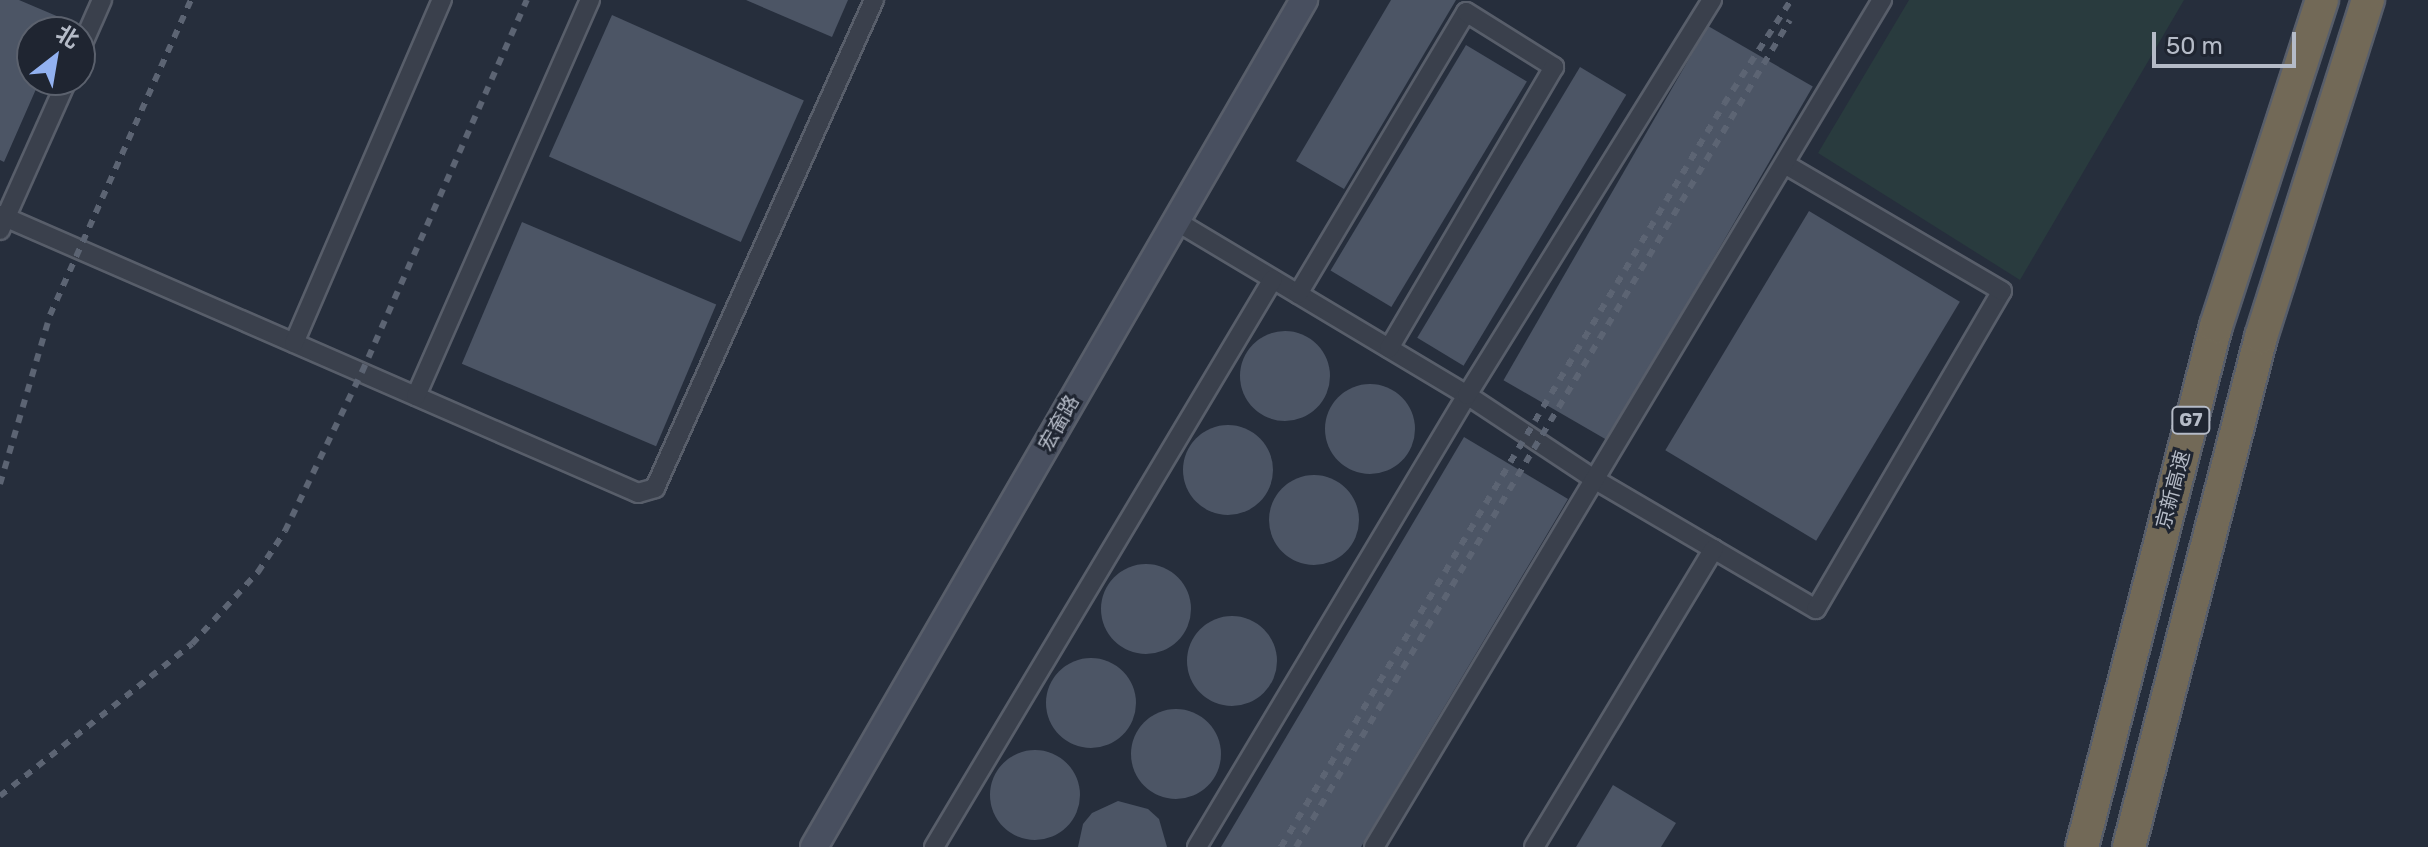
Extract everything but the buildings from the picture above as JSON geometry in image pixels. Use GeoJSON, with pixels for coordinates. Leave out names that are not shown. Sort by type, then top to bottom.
{"type":"FeatureCollection","features":[{"type":"Feature","properties":{"kind":"highway","name":"京新高速"},"geometry":{"type":"LineString","coordinates":[[2082,847],[2216,326],[2322,0]]}},
{"type":"Feature","properties":{"kind":"highway","name":"G7"},"geometry":{"type":"LineString","coordinates":[[2129,847],[2261,337],[2368,0]]}},
{"type":"Feature","properties":{"kind":"street"},"geometry":{"type":"LineString","coordinates":[[294,343],[442,0]]}},
{"type":"Feature","properties":{"kind":"street"},"geometry":{"type":"LineString","coordinates":[[416,396],[590,0]]}},
{"type":"Feature","properties":{"kind":"street"},"geometry":{"type":"LineString","coordinates":[[60,96],[2,221],[294,343],[638,493],[655,488],[874,0]]}},
{"type":"Feature","properties":{"kind":"street","name":"宏奤路"},"geometry":{"type":"LineString","coordinates":[[814,847],[1304,0]]}},
{"type":"Feature","properties":{"kind":"street"},"geometry":{"type":"LineString","coordinates":[[1197,847],[1467,395],[1712,0]]}},
{"type":"Feature","properties":{"kind":"street"},"geometry":{"type":"LineString","coordinates":[[1374,847],[1882,0]]}},
{"type":"Feature","properties":{"kind":"street"},"geometry":{"type":"LineString","coordinates":[[1298,294],[1466,12],[1554,67],[1389,348]]}},
{"type":"Feature","properties":{"kind":"street"},"geometry":{"type":"LineString","coordinates":[[1176,221],[1467,395],[1594,479],[1816,609],[2002,291],[1785,164]]}},
{"type":"Feature","properties":{"kind":"street"},"geometry":{"type":"LineString","coordinates":[[934,847],[1273,279]]}},
{"type":"Feature","properties":{"kind":"street"},"geometry":{"type":"LineString","coordinates":[[1534,847],[1714,549]]}},
{"type":"Feature","properties":{"kind":"shaded area"},"geometry":{"type":"Polygon","coordinates":[[[1909,0],[2184,0],[2020,280],[1818,153],[1909,0]]]}},
{"type":"Feature","properties":{"kind":"railway"},"geometry":{"type":"LineString","coordinates":[[0,484],[50,315],[191,0]]}},
{"type":"Feature","properties":{"kind":"railway"},"geometry":{"type":"LineString","coordinates":[[0,796],[192,644],[258,572],[285,531],[362,372],[527,0]]}},
{"type":"Feature","properties":{"kind":"railway"},"geometry":{"type":"LineString","coordinates":[[1281,847],[1724,104],[1791,0]]}},
{"type":"Feature","properties":{"kind":"railway"},"geometry":{"type":"LineString","coordinates":[[1296,847],[1790,20]]}}]}
